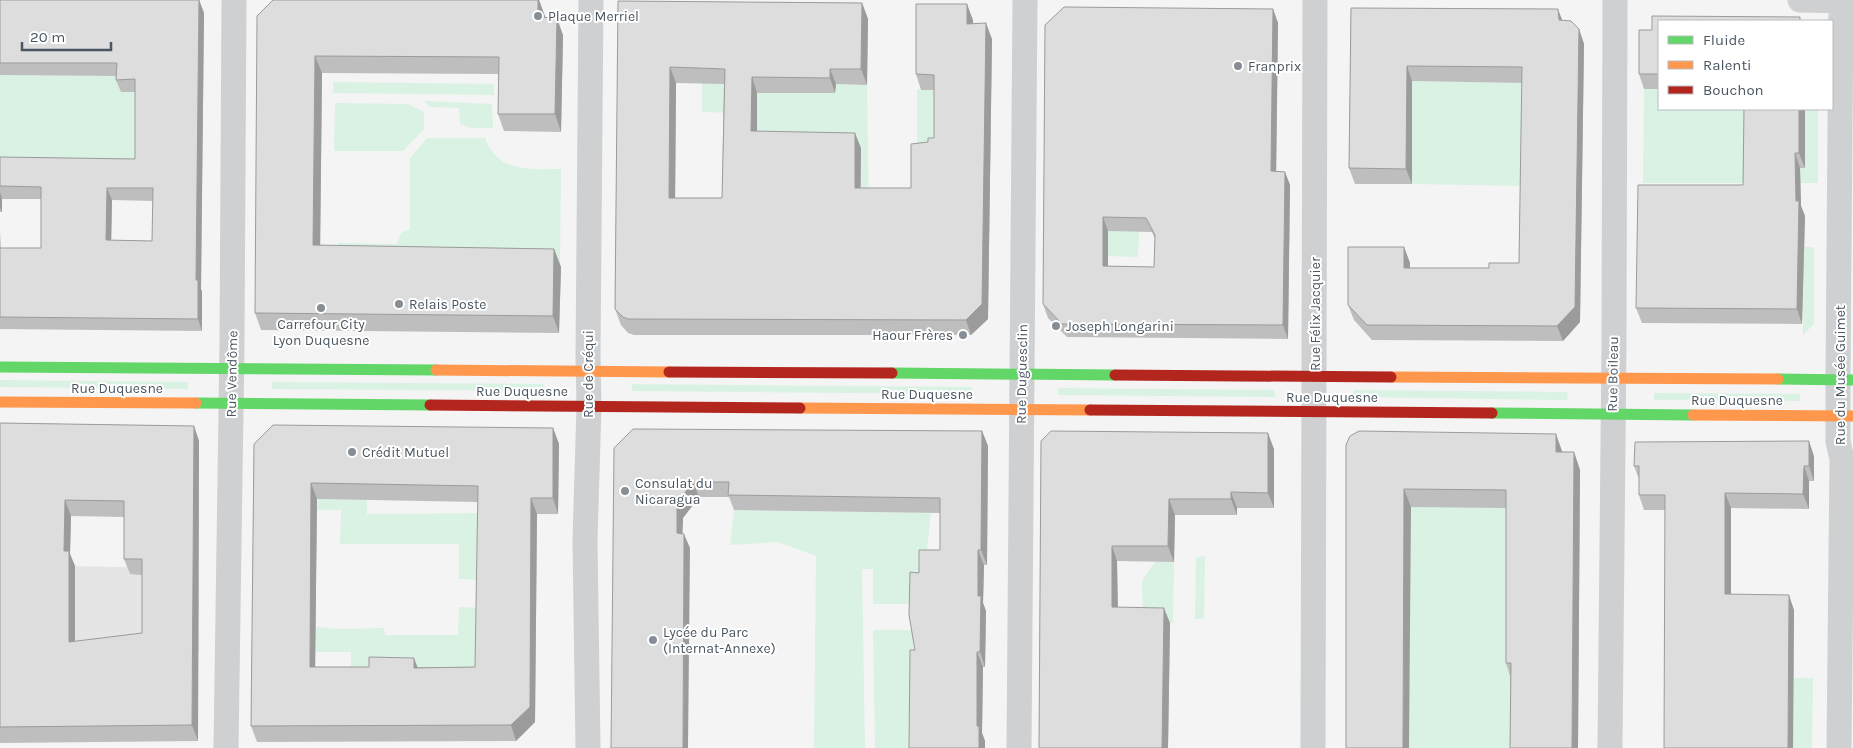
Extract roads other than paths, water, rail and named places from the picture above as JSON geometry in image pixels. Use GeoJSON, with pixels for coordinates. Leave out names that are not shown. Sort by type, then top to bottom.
{"type":"FeatureCollection","features":[{"type":"Feature","properties":{"kind":"main road","name":"Rue Duquesne"},"geometry":{"type":"LineString","coordinates":[[0,367],[1845,380]]}},
{"type":"Feature","properties":{"kind":"main road","name":"Rue Duquesne"},"geometry":{"type":"LineString","coordinates":[[0,402],[1846,416]]}},
{"type":"Feature","properties":{"kind":"street","name":"Rue Vendôme"},"geometry":{"type":"LineString","coordinates":[[226,748],[232,369],[234,0]]}},
{"type":"Feature","properties":{"kind":"street","name":"Rue de Créqui"},"geometry":{"type":"LineString","coordinates":[[588,748],[585,540],[589,406],[591,0]]}},
{"type":"Feature","properties":{"kind":"street","name":"Rue Duguesclin"},"geometry":{"type":"LineString","coordinates":[[1018,748],[1025,0]]}},
{"type":"Feature","properties":{"kind":"street","name":"Rue Félix Jacquier"},"geometry":{"type":"LineString","coordinates":[[1314,748],[1315,0]]}},
{"type":"Feature","properties":{"kind":"street","name":"Rue Boileau"},"geometry":{"type":"LineString","coordinates":[[1610,748],[1615,0]]}},
{"type":"Feature","properties":{"kind":"street"},"geometry":{"type":"LineString","coordinates":[[1800,0],[1847,1]]}},
{"type":"Feature","properties":{"kind":"street","name":"Rue du Musée Guimet"},"geometry":{"type":"LineString","coordinates":[[1839,748],[1842,459],[1838,442],[1846,416],[1847,1]]}},
{"type":"Feature","properties":{"kind":"place","name":"Plaque Merriel"},"geometry":{"type":"Point","coordinates":[538,16]}},
{"type":"Feature","properties":{"kind":"place","name":"Franprix"},"geometry":{"type":"Point","coordinates":[1238,66]}},
{"type":"Feature","properties":{"kind":"place","name":"Relais Poste"},"geometry":{"type":"Point","coordinates":[399,304]}},
{"type":"Feature","properties":{"kind":"place","name":"Carrefour City Lyon Duquesne"},"geometry":{"type":"Point","coordinates":[321,308]}},
{"type":"Feature","properties":{"kind":"place","name":"Joseph Longarini"},"geometry":{"type":"Point","coordinates":[1056,326]}},
{"type":"Feature","properties":{"kind":"place","name":"Haour Frères"},"geometry":{"type":"Point","coordinates":[963,335]}},
{"type":"Feature","properties":{"kind":"place","name":"Crédit Mutuel"},"geometry":{"type":"Point","coordinates":[352,452]}},
{"type":"Feature","properties":{"kind":"place","name":"Consulat du Nicaragua"},"geometry":{"type":"Point","coordinates":[625,491]}},
{"type":"Feature","properties":{"kind":"place","name":"Lycée du Parc (Internat-Annexe)"},"geometry":{"type":"Point","coordinates":[653,640]}}]}
